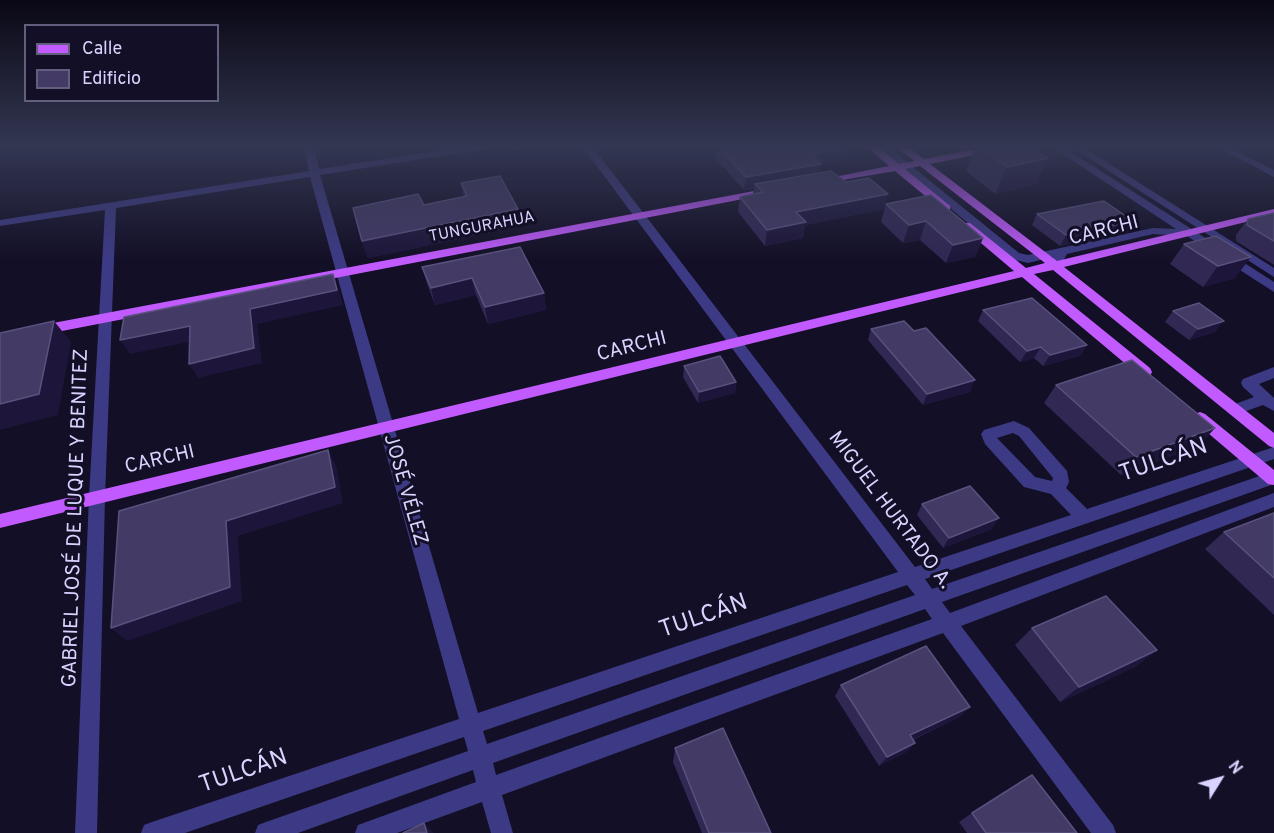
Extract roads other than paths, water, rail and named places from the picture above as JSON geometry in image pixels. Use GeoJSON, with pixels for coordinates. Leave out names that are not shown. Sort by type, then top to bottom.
{"type":"FeatureCollection","features":[{"type":"Feature","properties":{"kind":"main road"},"geometry":{"type":"LineString","coordinates":[[922,185],[1152,378]]}},
{"type":"Feature","properties":{"kind":"main road"},"geometry":{"type":"LineString","coordinates":[[950,185],[1056,266],[1274,442]]}},
{"type":"Feature","properties":{"kind":"main road","name":"TUNGURAHUA"},"geometry":{"type":"LineString","coordinates":[[0,338],[640,214],[784,189]]}},
{"type":"Feature","properties":{"kind":"main road","name":"CARCHI"},"geometry":{"type":"LineString","coordinates":[[0,521],[387,429],[1274,212]]}},
{"type":"Feature","properties":{"kind":"main road"},"geometry":{"type":"LineString","coordinates":[[1188,408],[1273,478]]}},
{"type":"Feature","properties":{"kind":"street"},"geometry":{"type":"LineString","coordinates":[[0,223],[239,185]]}},
{"type":"Feature","properties":{"kind":"street","name":"JOSÉ VÉLEZ"},"geometry":{"type":"LineString","coordinates":[[317,185],[502,833]]}},
{"type":"Feature","properties":{"kind":"street","name":"MIGUEL HURTADO A."},"geometry":{"type":"LineString","coordinates":[[617,185],[1106,833]]}},
{"type":"Feature","properties":{"kind":"street"},"geometry":{"type":"LineString","coordinates":[[924,185],[1014,255],[1028,259],[1153,231],[1189,233]]}},
{"type":"Feature","properties":{"kind":"street"},"geometry":{"type":"LineString","coordinates":[[1115,185],[1274,288]]}},
{"type":"Feature","properties":{"kind":"street"},"geometry":{"type":"LineString","coordinates":[[1136,185],[1274,273]]}},
{"type":"Feature","properties":{"kind":"street","name":"GABRIEL JOSÉ DE LUQUE Y BENITEZ"},"geometry":{"type":"LineString","coordinates":[[86,833],[111,205]]}},
{"type":"Feature","properties":{"kind":"street"},"geometry":{"type":"LineString","coordinates":[[1056,266],[1062,252]]}},
{"type":"Feature","properties":{"kind":"street"},"geometry":{"type":"LineString","coordinates":[[1269,403],[1248,383],[1274,372]]}},
{"type":"Feature","properties":{"kind":"street"},"geometry":{"type":"LineString","coordinates":[[1235,410],[1269,403]]}},
{"type":"Feature","properties":{"kind":"street"},"geometry":{"type":"LineString","coordinates":[[1056,489],[1061,482],[1061,476],[1024,432],[1014,427],[989,434],[990,440],[1030,482],[1056,489],[1084,517]]}},
{"type":"Feature","properties":{"kind":"street","name":"TULCÁN"},"geometry":{"type":"LineString","coordinates":[[152,833],[1274,453]]}},
{"type":"Feature","properties":{"kind":"street"},"geometry":{"type":"LineString","coordinates":[[266,833],[1273,478]]}},
{"type":"Feature","properties":{"kind":"street"},"geometry":{"type":"LineString","coordinates":[[366,833],[949,622],[1274,500]]}}]}
